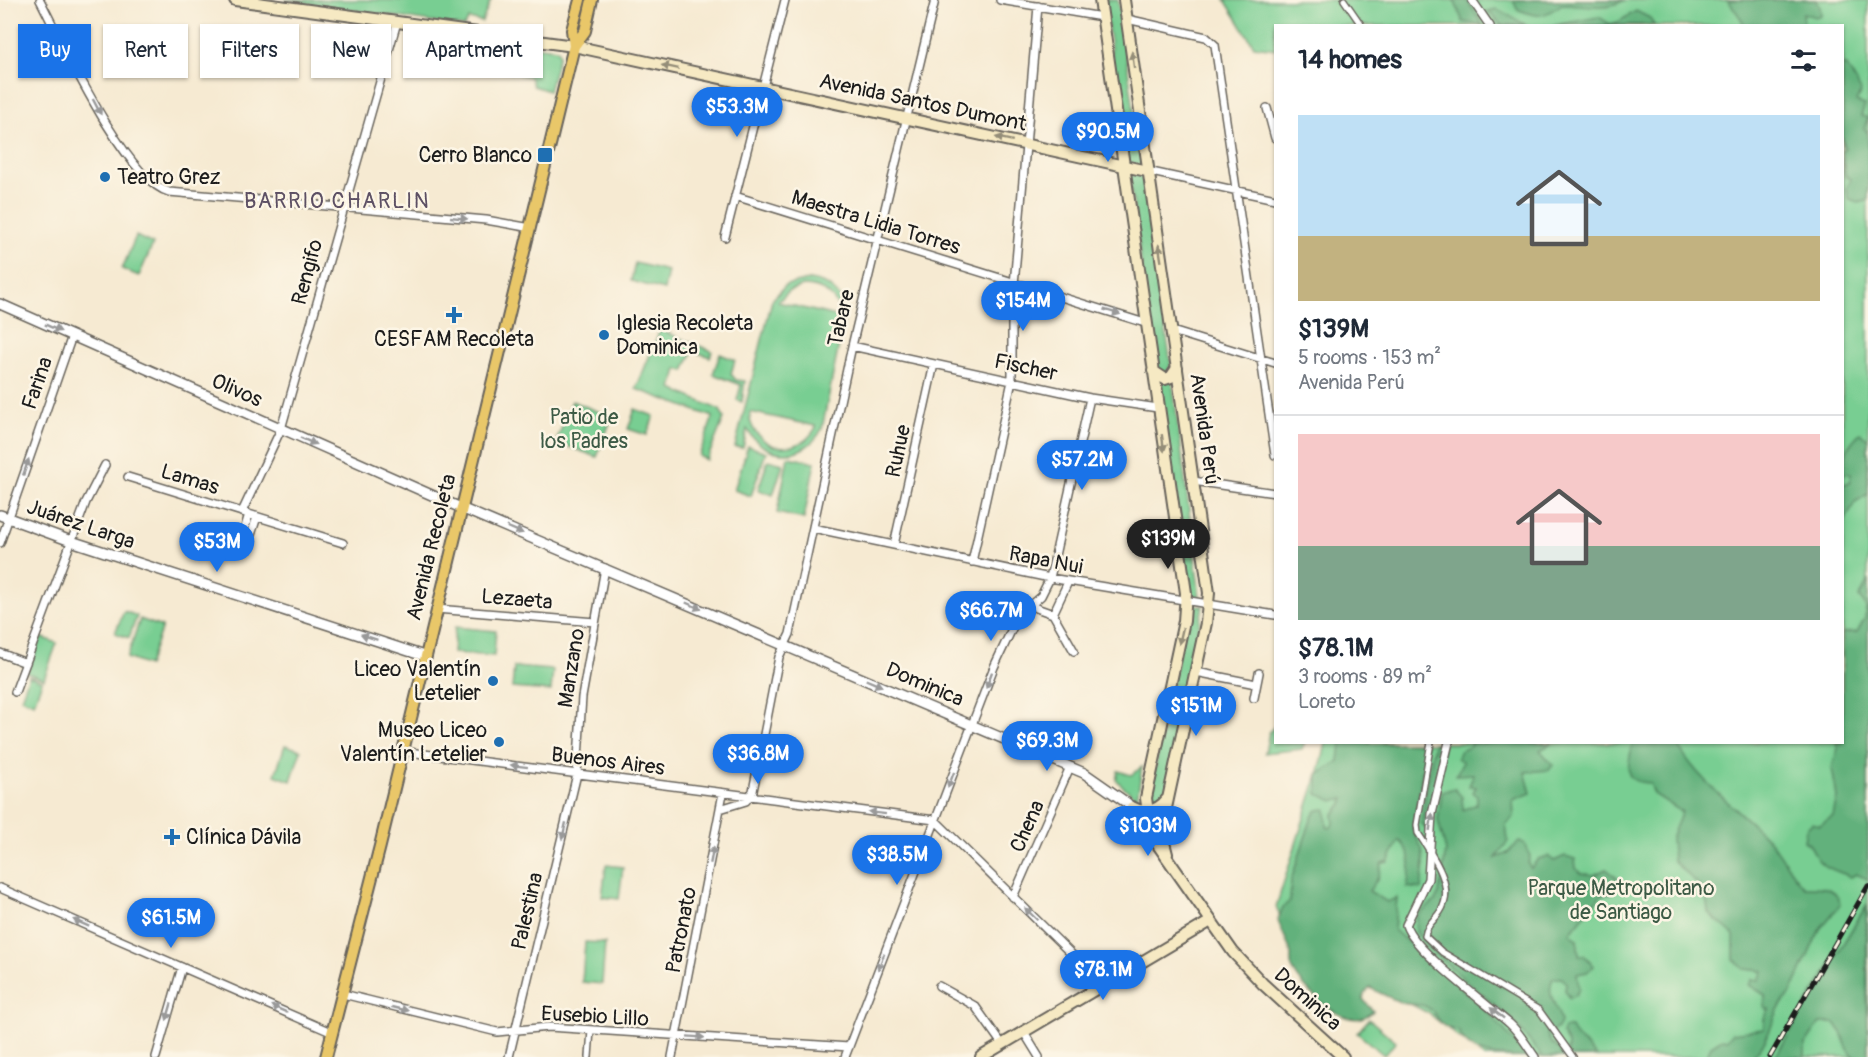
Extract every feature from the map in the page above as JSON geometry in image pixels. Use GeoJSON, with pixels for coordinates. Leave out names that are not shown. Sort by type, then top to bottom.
{"type":"FeatureCollection","features":[{"type":"Feature","properties":{"kind":"main road","name":"Avenida Santos Dumont"},"geometry":{"type":"LineString","coordinates":[[235,0],[574,45],[1148,171]]}},
{"type":"Feature","properties":{"kind":"main road","name":"Avenida Recoleta"},"geometry":{"type":"LineString","coordinates":[[326,1057],[531,228],[574,45],[572,30],[580,0]]}},
{"type":"Feature","properties":{"kind":"main road","name":"Avenida Recoleta"},"geometry":{"type":"LineString","coordinates":[[574,45],[585,31],[592,0]]}},
{"type":"Feature","properties":{"kind":"main road","name":"Avenida Perú"},"geometry":{"type":"LineString","coordinates":[[1100,0],[1186,600],[1184,621],[1146,798],[1146,812],[1151,835]]}},
{"type":"Feature","properties":{"kind":"main road","name":"Avenida Perú"},"geometry":{"type":"LineString","coordinates":[[1124,0],[1209,604],[1162,829],[1170,860]]}},
{"type":"Feature","properties":{"kind":"main road"},"geometry":{"type":"LineString","coordinates":[[1153,371],[1166,378],[1171,377],[1177,368]]}},
{"type":"Feature","properties":{"kind":"main road"},"geometry":{"type":"LineString","coordinates":[[1132,807],[1146,812],[1158,808],[1169,796]]}},
{"type":"Feature","properties":{"kind":"main road","name":"Dominica"},"geometry":{"type":"LineString","coordinates":[[1151,835],[1211,921],[1253,975],[1343,1057]]}},
{"type":"Feature","properties":{"kind":"main road"},"geometry":{"type":"LineString","coordinates":[[981,1057],[1211,921]]}},
{"type":"Feature","properties":{"kind":"street"},"geometry":{"type":"LineString","coordinates":[[40,0],[106,124],[156,186],[170,192],[342,207],[531,228]]}},
{"type":"Feature","properties":{"kind":"street"},"geometry":{"type":"LineString","coordinates":[[725,237],[785,0]]}},
{"type":"Feature","properties":{"kind":"street","name":"Tabare"},"geometry":{"type":"LineString","coordinates":[[750,797],[779,657],[790,634],[852,346],[935,0]]}},
{"type":"Feature","properties":{"kind":"street"},"geometry":{"type":"LineString","coordinates":[[1000,0],[1102,17]]}},
{"type":"Feature","properties":{"kind":"street"},"geometry":{"type":"LineString","coordinates":[[1344,0],[1361,24]]}},
{"type":"Feature","properties":{"kind":"street"},"geometry":{"type":"LineString","coordinates":[[1472,0],[1489,24]]}},
{"type":"Feature","properties":{"kind":"street"},"geometry":{"type":"LineString","coordinates":[[972,562],[1012,381],[1011,336],[1014,282],[1038,6]]}},
{"type":"Feature","properties":{"kind":"street"},"geometry":{"type":"LineString","coordinates":[[1127,19],[1212,40],[1274,448]]}},
{"type":"Feature","properties":{"kind":"street","name":"Rengifo"},"geometry":{"type":"LineString","coordinates":[[281,429],[342,207],[397,22]]}},
{"type":"Feature","properties":{"kind":"street"},"geometry":{"type":"LineString","coordinates":[[1267,108],[1274,134]]}},
{"type":"Feature","properties":{"kind":"street"},"geometry":{"type":"LineString","coordinates":[[1148,171],[1274,199]]}},
{"type":"Feature","properties":{"kind":"street","name":"Maestra Lidia Torres"},"geometry":{"type":"LineString","coordinates":[[735,196],[1145,322]]}},
{"type":"Feature","properties":{"kind":"street","name":"Olivos"},"geometry":{"type":"LineString","coordinates":[[0,304],[461,508]]}},
{"type":"Feature","properties":{"kind":"street"},"geometry":{"type":"LineString","coordinates":[[1172,331],[1274,363]]}},
{"type":"Feature","properties":{"kind":"street","name":"Farina"},"geometry":{"type":"LineString","coordinates":[[0,543],[4,517],[72,336]]}},
{"type":"Feature","properties":{"kind":"street","name":"Fischer"},"geometry":{"type":"LineString","coordinates":[[852,346],[1090,398],[1158,408]]}},
{"type":"Feature","properties":{"kind":"street","name":"Ruhue"},"geometry":{"type":"LineString","coordinates":[[894,545],[934,364]]}},
{"type":"Feature","properties":{"kind":"street"},"geometry":{"type":"LineString","coordinates":[[846,1057],[935,820],[1015,620],[1028,605],[1041,596],[1050,578],[1090,398]]}},
{"type":"Feature","properties":{"kind":"street","name":"Lamas"},"geometry":{"type":"LineString","coordinates":[[257,517],[251,535],[246,538],[243,534],[245,513],[281,429]]}},
{"type":"Feature","properties":{"kind":"street"},"geometry":{"type":"LineString","coordinates":[[15,692],[86,502],[105,465]]}},
{"type":"Feature","properties":{"kind":"street","name":"Lamas"},"geometry":{"type":"LineString","coordinates":[[128,477],[343,543]]}},
{"type":"Feature","properties":{"kind":"street"},"geometry":{"type":"LineString","coordinates":[[1193,481],[1274,493]]}},
{"type":"Feature","properties":{"kind":"street","name":"Dominica"},"geometry":{"type":"LineString","coordinates":[[461,508],[1070,767],[1104,784],[1132,807],[1151,835]]}},
{"type":"Feature","properties":{"kind":"street","name":"Juárez Larga"},"geometry":{"type":"LineString","coordinates":[[4,517],[424,656]]}},
{"type":"Feature","properties":{"kind":"street","name":"Rapa Nui"},"geometry":{"type":"LineString","coordinates":[[813,528],[1068,582],[1274,615]]}},
{"type":"Feature","properties":{"kind":"street","name":"Manzano"},"geometry":{"type":"LineString","coordinates":[[577,774],[582,697],[605,568]]}},
{"type":"Feature","properties":{"kind":"street"},"geometry":{"type":"LineString","coordinates":[[1053,614],[1068,582]]}},
{"type":"Feature","properties":{"kind":"street"},"geometry":{"type":"LineString","coordinates":[[1028,605],[1053,614],[1074,651]]}},
{"type":"Feature","properties":{"kind":"street","name":"Lezaeta"},"geometry":{"type":"LineString","coordinates":[[436,609],[596,622]]}},
{"type":"Feature","properties":{"kind":"street"},"geometry":{"type":"LineString","coordinates":[[0,653],[26,663]]}},
{"type":"Feature","properties":{"kind":"street"},"geometry":{"type":"LineString","coordinates":[[1196,672],[1257,684]]}},
{"type":"Feature","properties":{"kind":"street"},"geometry":{"type":"LineString","coordinates":[[1254,698],[1259,673]]}},
{"type":"Feature","properties":{"kind":"street"},"geometry":{"type":"LineString","coordinates":[[1431,744],[1417,825],[1418,833],[1429,850],[1448,896],[1440,912],[1426,927],[1425,936],[1442,952],[1539,1010],[1573,1057]]}},
{"type":"Feature","properties":{"kind":"street"},"geometry":{"type":"LineString","coordinates":[[1449,744],[1432,814],[1428,879],[1422,895],[1407,919],[1408,932],[1472,994],[1510,1024],[1535,1057]]}},
{"type":"Feature","properties":{"kind":"street","name":"Buenos Aires"},"geometry":{"type":"LineString","coordinates":[[401,751],[935,820]]}},
{"type":"Feature","properties":{"kind":"street","name":"Chena"},"geometry":{"type":"LineString","coordinates":[[1013,897],[1070,767]]}},
{"type":"Feature","properties":{"kind":"street","name":"Palestina"},"geometry":{"type":"LineString","coordinates":[[509,1057],[577,774]]}},
{"type":"Feature","properties":{"kind":"street","name":"Patronato"},"geometry":{"type":"LineString","coordinates":[[672,1057],[723,793]]}},
{"type":"Feature","properties":{"kind":"street"},"geometry":{"type":"LineString","coordinates":[[720,809],[746,801],[750,797]]}},
{"type":"Feature","properties":{"kind":"street"},"geometry":{"type":"LineString","coordinates":[[935,820],[1103,985]]}},
{"type":"Feature","properties":{"kind":"street"},"geometry":{"type":"LineString","coordinates":[[0,888],[333,1033]]}},
{"type":"Feature","properties":{"kind":"street"},"geometry":{"type":"LineString","coordinates":[[156,1057],[182,967]]}},
{"type":"Feature","properties":{"kind":"street"},"geometry":{"type":"LineString","coordinates":[[939,986],[975,1006],[1002,1044]]}},
{"type":"Feature","properties":{"kind":"street","name":"Eusebio Lillo"},"geometry":{"type":"LineString","coordinates":[[343,994],[475,1028],[516,1031],[541,1027],[849,1047]]}},
{"type":"Feature","properties":{"kind":"street"},"geometry":{"type":"LineString","coordinates":[[589,1057],[591,1030]]}},
{"type":"Feature","properties":{"kind":"street"},"geometry":{"type":"LineString","coordinates":[[1023,1031],[1039,1057]]}},
{"type":"Feature","properties":{"kind":"green space"},"geometry":{"type":"Polygon","coordinates":[[[285,0],[491,0],[482,22],[469,19],[466,24],[444,24],[285,0]]]}},
{"type":"Feature","properties":{"kind":"green space"},"geometry":{"type":"Polygon","coordinates":[[[1104,0],[1118,0],[1142,165],[1127,162],[1104,0]]]}},
{"type":"Feature","properties":{"kind":"green space","name":"Parque Metropolitano de Santiago"},"geometry":{"type":"Polygon","coordinates":[[[1225,0],[1868,0],[1868,1057],[1484,1057],[1428,1013],[1297,945],[1289,937],[1276,907],[1326,744],[1844,744],[1844,24],[1274,24],[1274,49],[1254,46],[1225,0]]]}},
{"type":"Feature","properties":{"kind":"green space"},"geometry":{"type":"Polygon","coordinates":[[[1454,0],[1467,0],[1482,24],[1463,22],[1454,0]]]}},
{"type":"Feature","properties":{"kind":"green space"},"geometry":{"type":"Polygon","coordinates":[[[1513,0],[1625,0],[1602,6],[1562,4],[1550,12],[1535,15],[1517,9],[1513,0]]]}},
{"type":"Feature","properties":{"kind":"green space"},"geometry":{"type":"Polygon","coordinates":[[[1728,0],[1815,0],[1820,6],[1821,15],[1815,17],[1803,13],[1804,24],[1743,24],[1728,0]]]}},
{"type":"Feature","properties":{"kind":"green space"},"geometry":{"type":"Polygon","coordinates":[[[1497,9],[1524,24],[1500,24],[1488,11],[1497,9]]]}},
{"type":"Feature","properties":{"kind":"green space"},"geometry":{"type":"Polygon","coordinates":[[[1636,11],[1650,18],[1653,24],[1610,24],[1636,11]]]}},
{"type":"Feature","properties":{"kind":"green space"},"geometry":{"type":"Polygon","coordinates":[[[1599,17],[1610,24],[1560,24],[1599,17]]]}},
{"type":"Feature","properties":{"kind":"green space"},"geometry":{"type":"Polygon","coordinates":[[[543,47],[557,49],[559,54],[549,91],[533,86],[530,78],[543,78],[543,47]]]}},
{"type":"Feature","properties":{"kind":"green space"},"geometry":{"type":"Polygon","coordinates":[[[1844,66],[1847,66],[1861,91],[1856,102],[1865,105],[1861,116],[1868,118],[1864,128],[1868,133],[1868,200],[1859,203],[1848,198],[1847,187],[1851,179],[1845,175],[1844,66]]]}},
{"type":"Feature","properties":{"kind":"green space"},"geometry":{"type":"Polygon","coordinates":[[[1129,173],[1143,177],[1171,365],[1167,372],[1161,373],[1155,367],[1129,173]]]}},
{"type":"Feature","properties":{"kind":"green space"},"geometry":{"type":"Polygon","coordinates":[[[136,236],[153,244],[139,276],[122,269],[136,236]]]}},
{"type":"Feature","properties":{"kind":"green space"},"geometry":{"type":"Polygon","coordinates":[[[635,263],[668,271],[664,290],[631,281],[635,263]]]}},
{"type":"Feature","properties":{"kind":"green space"},"geometry":{"type":"Polygon","coordinates":[[[809,280],[822,283],[837,293],[846,310],[822,429],[815,440],[796,452],[774,452],[755,440],[747,429],[743,448],[735,447],[772,300],[786,285],[809,280]],[[803,286],[789,291],[778,302],[840,317],[833,298],[817,288],[803,286]],[[750,412],[753,428],[764,440],[774,446],[787,447],[799,444],[808,438],[816,427],[815,426],[750,412]]]}},
{"type":"Feature","properties":{"kind":"green space"},"geometry":{"type":"Polygon","coordinates":[[[660,330],[712,351],[710,357],[693,351],[684,371],[677,369],[672,389],[720,410],[724,418],[707,460],[699,456],[713,417],[636,389],[660,330]]]}},
{"type":"Feature","properties":{"kind":"green space"},"geometry":{"type":"Polygon","coordinates":[[[720,354],[735,360],[731,374],[736,380],[745,381],[742,402],[737,400],[741,385],[713,374],[720,354]]]}},
{"type":"Feature","properties":{"kind":"green space"},"geometry":{"type":"Polygon","coordinates":[[[1172,378],[1200,597],[1187,594],[1158,379],[1172,378]]]}},
{"type":"Feature","properties":{"kind":"green space","name":"Patio de los Padres"},"geometry":{"type":"Polygon","coordinates":[[[572,401],[612,417],[597,457],[556,442],[572,401]]]}},
{"type":"Feature","properties":{"kind":"green space"},"geometry":{"type":"Polygon","coordinates":[[[635,409],[654,416],[647,435],[628,429],[635,409]]]}},
{"type":"Feature","properties":{"kind":"green space"},"geometry":{"type":"Polygon","coordinates":[[[1860,433],[1868,440],[1868,494],[1855,502],[1844,522],[1844,484],[1850,482],[1851,473],[1844,474],[1844,459],[1852,442],[1860,433]]]}},
{"type":"Feature","properties":{"kind":"green space"},"geometry":{"type":"Polygon","coordinates":[[[748,446],[766,452],[751,496],[734,490],[748,446]]]}},
{"type":"Feature","properties":{"kind":"green space"},"geometry":{"type":"Polygon","coordinates":[[[788,457],[815,462],[804,519],[777,513],[788,457]]]}},
{"type":"Feature","properties":{"kind":"green space"},"geometry":{"type":"Polygon","coordinates":[[[768,460],[783,464],[773,495],[758,490],[768,460]]]}},
{"type":"Feature","properties":{"kind":"green space"},"geometry":{"type":"Polygon","coordinates":[[[1868,581],[1868,879],[1856,874],[1851,877],[1826,866],[1819,861],[1810,845],[1804,841],[1806,829],[1812,823],[1820,825],[1833,816],[1837,797],[1832,768],[1838,748],[1836,744],[1844,744],[1844,633],[1857,632],[1865,618],[1866,606],[1859,597],[1868,581]]]}},
{"type":"Feature","properties":{"kind":"green space"},"geometry":{"type":"Polygon","coordinates":[[[1189,604],[1203,606],[1166,792],[1155,806],[1147,807],[1189,604]]]}},
{"type":"Feature","properties":{"kind":"green space"},"geometry":{"type":"Polygon","coordinates":[[[124,611],[137,616],[129,638],[115,633],[124,611]]]}},
{"type":"Feature","properties":{"kind":"green space"},"geometry":{"type":"Polygon","coordinates":[[[140,619],[162,627],[148,666],[127,658],[140,619]]]}},
{"type":"Feature","properties":{"kind":"green space"},"geometry":{"type":"Polygon","coordinates":[[[455,627],[496,631],[494,656],[453,653],[455,627]]]}},
{"type":"Feature","properties":{"kind":"green space"},"geometry":{"type":"Polygon","coordinates":[[[41,637],[57,643],[44,679],[27,673],[41,637]]]}},
{"type":"Feature","properties":{"kind":"green space"},"geometry":{"type":"Polygon","coordinates":[[[514,667],[553,670],[551,691],[512,688],[514,667]]]}},
{"type":"Feature","properties":{"kind":"green space"},"geometry":{"type":"Polygon","coordinates":[[[29,676],[42,681],[34,703],[21,698],[29,676]]]}},
{"type":"Feature","properties":{"kind":"green space"},"geometry":{"type":"Polygon","coordinates":[[[1274,727],[1274,744],[1304,744],[1302,749],[1265,753],[1269,732],[1274,727]]]}},
{"type":"Feature","properties":{"kind":"green space"},"geometry":{"type":"Polygon","coordinates":[[[1341,744],[1427,744],[1413,831],[1422,849],[1424,863],[1421,889],[1407,887],[1409,856],[1399,840],[1388,862],[1382,863],[1378,878],[1369,891],[1387,902],[1397,898],[1394,930],[1487,1011],[1528,1057],[1495,1056],[1477,1051],[1463,1040],[1459,1031],[1444,1026],[1427,1007],[1404,1003],[1370,988],[1364,994],[1363,999],[1373,1011],[1363,1018],[1340,1015],[1316,998],[1292,968],[1290,950],[1278,919],[1283,907],[1290,901],[1291,880],[1312,817],[1317,810],[1326,809],[1327,827],[1330,828],[1334,824],[1333,815],[1343,803],[1344,798],[1333,801],[1318,794],[1318,775],[1339,761],[1341,744]]]}},
{"type":"Feature","properties":{"kind":"green space"},"geometry":{"type":"Polygon","coordinates":[[[1434,744],[1444,744],[1427,829],[1421,823],[1434,744]]]}},
{"type":"Feature","properties":{"kind":"green space"},"geometry":{"type":"Polygon","coordinates":[[[1471,744],[1551,744],[1540,750],[1553,765],[1549,770],[1525,772],[1531,793],[1513,800],[1514,817],[1506,824],[1508,841],[1496,858],[1506,854],[1519,842],[1524,843],[1530,856],[1528,864],[1531,868],[1538,859],[1548,856],[1554,861],[1565,856],[1575,859],[1576,868],[1580,873],[1594,875],[1606,869],[1617,878],[1618,886],[1612,893],[1601,895],[1570,933],[1577,939],[1579,955],[1584,955],[1594,966],[1587,972],[1577,974],[1579,989],[1575,996],[1570,998],[1565,990],[1566,983],[1562,978],[1553,978],[1550,990],[1561,1022],[1558,1028],[1547,1034],[1551,1043],[1567,1055],[1568,1044],[1562,1033],[1564,1028],[1571,1028],[1576,1037],[1596,1057],[1543,1057],[1511,1019],[1427,947],[1416,932],[1417,916],[1435,901],[1439,893],[1446,851],[1438,820],[1442,792],[1454,788],[1462,797],[1463,810],[1477,804],[1477,796],[1473,792],[1476,787],[1469,786],[1474,774],[1456,775],[1463,762],[1457,758],[1459,752],[1471,744]]]}},
{"type":"Feature","properties":{"kind":"green space"},"geometry":{"type":"Polygon","coordinates":[[[1632,744],[1678,744],[1685,757],[1706,782],[1772,844],[1804,887],[1827,888],[1839,898],[1840,905],[1820,929],[1791,993],[1779,1008],[1765,1041],[1753,1057],[1706,1057],[1711,1046],[1722,1039],[1727,1040],[1732,1033],[1764,1029],[1764,1019],[1769,1009],[1765,1008],[1765,995],[1749,985],[1752,979],[1759,980],[1763,971],[1744,969],[1734,959],[1734,935],[1708,913],[1707,902],[1701,887],[1673,860],[1671,838],[1682,812],[1654,794],[1650,783],[1633,779],[1628,770],[1632,744]]]}},
{"type":"Feature","properties":{"kind":"green space"},"geometry":{"type":"Polygon","coordinates":[[[285,745],[301,750],[291,781],[275,775],[285,745]]]}},
{"type":"Feature","properties":{"kind":"green space"},"geometry":{"type":"Polygon","coordinates":[[[1142,767],[1137,799],[1116,780],[1118,771],[1131,775],[1142,767]]]}},
{"type":"Feature","properties":{"kind":"green space"},"geometry":{"type":"Polygon","coordinates":[[[606,865],[623,867],[619,899],[602,897],[606,865]]]}},
{"type":"Feature","properties":{"kind":"green space"},"geometry":{"type":"Polygon","coordinates":[[[1866,906],[1868,1057],[1854,1057],[1835,1023],[1820,1023],[1805,1044],[1805,1057],[1775,1057],[1866,906]]]}},
{"type":"Feature","properties":{"kind":"green space"},"geometry":{"type":"Polygon","coordinates":[[[585,942],[605,943],[602,984],[582,982],[585,942]]]}},
{"type":"Feature","properties":{"kind":"green space"},"geometry":{"type":"Polygon","coordinates":[[[1369,1019],[1396,1042],[1384,1055],[1357,1033],[1369,1019]]]}},
{"type":"Feature","properties":{"kind":"railway"},"geometry":{"type":"LineString","coordinates":[[1770,1057],[1868,886]]}},
{"type":"Feature","properties":{"kind":"place","name":"Cerro Blanco"},"geometry":{"type":"Point","coordinates":[545,155]}},
{"type":"Feature","properties":{"kind":"place","name":"Teatro Grez"},"geometry":{"type":"Point","coordinates":[105,177]}},
{"type":"Feature","properties":{"kind":"place","name":"CESFAM Recoleta"},"geometry":{"type":"Point","coordinates":[454,315]}},
{"type":"Feature","properties":{"kind":"place","name":"Iglesia Recoleta Dominica"},"geometry":{"type":"Point","coordinates":[604,335]}},
{"type":"Feature","properties":{"kind":"place","name":"Liceo Valentín Letelier"},"geometry":{"type":"Point","coordinates":[493,681]}},
{"type":"Feature","properties":{"kind":"place","name":"Museo Liceo Valentín Letelier"},"geometry":{"type":"Point","coordinates":[499,742]}},
{"type":"Feature","properties":{"kind":"place","name":"Clínica Dávila"},"geometry":{"type":"Point","coordinates":[172,837]}},
{"type":"Feature","properties":{"kind":"district","name":"BARRIO CHARLIN"},"geometry":{"type":"Point","coordinates":[337,200]}}]}
